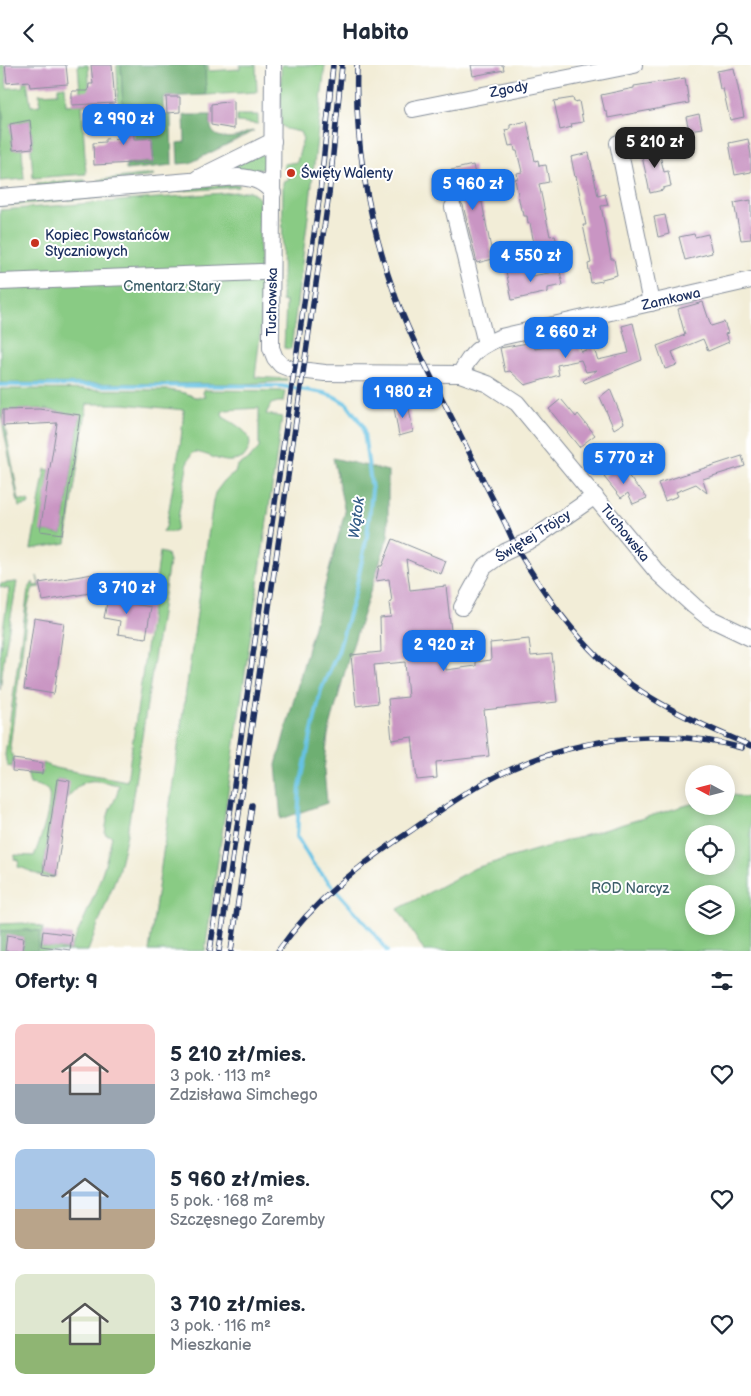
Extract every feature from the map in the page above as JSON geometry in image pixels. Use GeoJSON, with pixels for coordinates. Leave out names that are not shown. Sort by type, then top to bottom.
{"type":"FeatureCollection","features":[{"type":"Feature","properties":{"kind":"street","name":"Tuchowska"},"geometry":{"type":"LineString","coordinates":[[273,65],[271,341],[272,354],[281,365],[291,369],[325,373],[460,374],[488,384],[517,403],[657,572],[709,618],[751,638]]}},
{"type":"Feature","properties":{"kind":"street","name":"Zgody"},"geometry":{"type":"LineString","coordinates":[[413,109],[634,65]]}},
{"type":"Feature","properties":{"kind":"street"},"geometry":{"type":"LineString","coordinates":[[192,181],[273,141]]}},
{"type":"Feature","properties":{"kind":"street"},"geometry":{"type":"LineString","coordinates":[[618,143],[651,303]]}},
{"type":"Feature","properties":{"kind":"street"},"geometry":{"type":"LineString","coordinates":[[0,197],[248,178],[257,179],[267,185],[273,193]]}},
{"type":"Feature","properties":{"kind":"street"},"geometry":{"type":"LineString","coordinates":[[453,207],[486,343]]}},
{"type":"Feature","properties":{"kind":"street"},"geometry":{"type":"LineString","coordinates":[[0,282],[262,272]]}},
{"type":"Feature","properties":{"kind":"street","name":"Zamkowa"},"geometry":{"type":"LineString","coordinates":[[460,374],[470,355],[486,343],[501,337],[751,280]]}},
{"type":"Feature","properties":{"kind":"street","name":"Świętej Trójcy"},"geometry":{"type":"LineString","coordinates":[[462,607],[484,567],[505,552],[533,539],[595,496]]}},
{"type":"Feature","properties":{"kind":"green space"},"geometry":{"type":"Polygon","coordinates":[[[0,65],[5,65],[7,88],[23,87],[23,82],[27,81],[31,106],[40,105],[39,94],[58,93],[58,87],[65,86],[66,105],[81,104],[78,65],[88,65],[90,96],[88,96],[88,105],[82,105],[86,174],[33,178],[31,148],[33,147],[30,120],[10,124],[13,149],[22,149],[24,179],[0,181],[0,146],[3,117],[0,65]]]}},
{"type":"Feature","properties":{"kind":"green space"},"geometry":{"type":"Polygon","coordinates":[[[117,65],[121,65],[123,108],[118,105],[117,65]]]}},
{"type":"Feature","properties":{"kind":"green space"},"geometry":{"type":"Polygon","coordinates":[[[121,65],[205,65],[206,95],[163,97],[164,114],[171,115],[172,165],[126,170],[126,164],[153,162],[152,138],[124,140],[134,126],[133,108],[123,108],[121,65]]]}},
{"type":"Feature","properties":{"kind":"green space"},"geometry":{"type":"Polygon","coordinates":[[[205,65],[208,65],[209,71],[240,69],[240,65],[256,65],[257,92],[206,95],[205,65]]]}},
{"type":"Feature","properties":{"kind":"green space"},"geometry":{"type":"Polygon","coordinates":[[[281,65],[325,65],[291,349],[284,348],[286,302],[282,301],[283,182],[289,180],[284,164],[297,162],[303,139],[300,132],[286,129],[281,125],[281,65]]]}},
{"type":"Feature","properties":{"kind":"green space"},"geometry":{"type":"Polygon","coordinates":[[[0,91],[3,117],[0,146],[0,91]]]}},
{"type":"Feature","properties":{"kind":"green space"},"geometry":{"type":"Polygon","coordinates":[[[184,115],[211,115],[212,131],[222,137],[235,137],[254,131],[190,163],[178,164],[177,143],[185,142],[184,115]]]}},
{"type":"Feature","properties":{"kind":"green space"},"geometry":{"type":"Polygon","coordinates":[[[237,115],[258,115],[258,124],[237,122],[237,115]]]}},
{"type":"Feature","properties":{"kind":"green space"},"geometry":{"type":"Polygon","coordinates":[[[261,154],[266,158],[264,169],[234,171],[233,166],[261,154]]]}},
{"type":"Feature","properties":{"kind":"green space"},"geometry":{"type":"Polygon","coordinates":[[[153,174],[155,176],[100,182],[98,180],[153,174]]]}},
{"type":"Feature","properties":{"kind":"green space"},"geometry":{"type":"Polygon","coordinates":[[[85,180],[85,183],[36,186],[37,183],[85,180]]]}},
{"type":"Feature","properties":{"kind":"green space"},"geometry":{"type":"Polygon","coordinates":[[[239,184],[239,187],[167,192],[167,189],[239,184]]]}},
{"type":"Feature","properties":{"kind":"green space"},"geometry":{"type":"Polygon","coordinates":[[[156,190],[155,193],[0,206],[0,203],[156,190]]]}},
{"type":"Feature","properties":{"kind":"green space","name":"Cmentarz Stary"},"geometry":{"type":"Polygon","coordinates":[[[250,191],[259,198],[261,327],[255,377],[287,379],[286,381],[243,384],[0,383],[0,210],[250,191]]]}},
{"type":"Feature","properties":{"kind":"green space"},"geometry":{"type":"Polygon","coordinates":[[[0,389],[169,390],[195,397],[205,397],[204,390],[285,391],[283,402],[271,404],[266,414],[282,417],[205,951],[149,951],[213,501],[215,493],[224,481],[235,473],[237,466],[249,459],[259,448],[259,408],[226,410],[222,412],[223,417],[246,433],[250,444],[248,451],[243,458],[230,461],[194,452],[188,461],[176,530],[174,532],[162,532],[166,527],[184,410],[124,404],[87,404],[66,543],[31,549],[45,469],[50,470],[41,531],[62,534],[80,416],[45,409],[42,424],[42,409],[3,410],[3,425],[5,426],[19,500],[28,501],[29,503],[19,507],[0,411],[0,389]]]}},
{"type":"Feature","properties":{"kind":"green space"},"geometry":{"type":"Polygon","coordinates":[[[333,458],[388,471],[388,537],[348,660],[328,735],[324,771],[327,803],[281,819],[276,765],[345,512],[333,458]]]}},
{"type":"Feature","properties":{"kind":"green space"},"geometry":{"type":"Polygon","coordinates":[[[160,552],[167,554],[169,562],[127,834],[118,872],[88,951],[37,951],[40,931],[0,931],[0,924],[23,923],[36,925],[43,928],[41,946],[69,950],[100,880],[109,851],[112,836],[105,834],[110,809],[117,795],[119,785],[96,781],[85,782],[67,798],[69,781],[57,779],[43,873],[56,876],[46,877],[18,867],[19,860],[14,859],[15,855],[34,856],[49,804],[48,791],[42,787],[30,784],[27,772],[42,774],[43,763],[55,768],[127,781],[160,552]]]}},
{"type":"Feature","properties":{"kind":"green space"},"geometry":{"type":"Polygon","coordinates":[[[37,576],[40,587],[33,588],[28,605],[10,746],[13,759],[12,767],[7,766],[5,755],[28,590],[33,582],[34,586],[39,585],[37,576]]]}},
{"type":"Feature","properties":{"kind":"green space"},"geometry":{"type":"Polygon","coordinates":[[[17,582],[0,690],[0,649],[9,589],[0,587],[0,584],[17,582]]]}},
{"type":"Feature","properties":{"kind":"green space","name":"ROD Narcyz"},"geometry":{"type":"Polygon","coordinates":[[[735,795],[751,798],[751,951],[424,951],[398,909],[475,868],[685,806],[685,815],[735,815],[735,795]]]}},
{"type":"Feature","properties":{"kind":"green space"},"geometry":{"type":"Polygon","coordinates":[[[0,931],[40,931],[37,951],[22,951],[24,938],[7,935],[5,951],[0,951],[0,931]]]}},
{"type":"Feature","properties":{"kind":"building"},"geometry":{"type":"Polygon","coordinates":[[[5,65],[66,65],[68,84],[30,87],[29,81],[7,83],[5,65]]]}},
{"type":"Feature","properties":{"kind":"building"},"geometry":{"type":"Polygon","coordinates":[[[91,65],[112,65],[115,103],[72,105],[72,91],[88,91],[89,84],[93,84],[91,65]]]}},
{"type":"Feature","properties":{"kind":"building"},"geometry":{"type":"Polygon","coordinates":[[[471,65],[503,65],[504,70],[473,76],[471,65]]]}},
{"type":"Feature","properties":{"kind":"building"},"geometry":{"type":"Polygon","coordinates":[[[734,68],[744,117],[730,120],[723,89],[720,89],[717,71],[734,68]]]}},
{"type":"Feature","properties":{"kind":"building"},"geometry":{"type":"Polygon","coordinates":[[[685,78],[689,103],[608,118],[607,112],[605,112],[601,95],[634,88],[634,86],[685,78]]]}},
{"type":"Feature","properties":{"kind":"building"},"geometry":{"type":"Polygon","coordinates":[[[166,97],[180,97],[180,112],[167,113],[166,97]]]}},
{"type":"Feature","properties":{"kind":"building"},"geometry":{"type":"Polygon","coordinates":[[[573,98],[574,102],[579,101],[583,122],[571,124],[572,127],[560,130],[554,101],[573,98]]]}},
{"type":"Feature","properties":{"kind":"building"},"geometry":{"type":"Polygon","coordinates":[[[234,101],[234,129],[211,125],[211,104],[234,101]]]}},
{"type":"Feature","properties":{"kind":"building"},"geometry":{"type":"Polygon","coordinates":[[[123,108],[133,108],[134,139],[152,138],[153,162],[94,165],[93,143],[105,142],[105,139],[124,138],[123,108]]]}},
{"type":"Feature","properties":{"kind":"building"},"geometry":{"type":"Polygon","coordinates":[[[699,114],[702,128],[689,130],[686,117],[699,114]]]}},
{"type":"Feature","properties":{"kind":"building"},"geometry":{"type":"Polygon","coordinates":[[[30,120],[33,148],[13,150],[10,124],[30,120]]]}},
{"type":"Feature","properties":{"kind":"building"},"geometry":{"type":"Polygon","coordinates":[[[527,121],[535,161],[538,160],[539,166],[546,165],[549,182],[539,184],[550,236],[555,235],[558,249],[536,254],[530,223],[528,224],[527,216],[524,216],[523,210],[521,210],[515,179],[518,178],[517,173],[522,172],[517,151],[515,151],[514,145],[509,146],[505,130],[510,129],[510,125],[527,121]]]}},
{"type":"Feature","properties":{"kind":"building"},"geometry":{"type":"Polygon","coordinates":[[[748,139],[751,155],[751,172],[735,175],[729,143],[748,139]]]}},
{"type":"Feature","properties":{"kind":"building"},"geometry":{"type":"Polygon","coordinates":[[[657,143],[664,172],[668,171],[671,186],[650,193],[640,147],[657,143]]]}},
{"type":"Feature","properties":{"kind":"building"},"geometry":{"type":"Polygon","coordinates":[[[589,153],[598,196],[605,194],[608,205],[601,206],[611,259],[614,259],[617,275],[591,283],[588,264],[591,263],[583,225],[586,225],[571,157],[589,153]]]}},
{"type":"Feature","properties":{"kind":"building"},"geometry":{"type":"Polygon","coordinates":[[[473,165],[493,259],[477,263],[463,205],[458,199],[451,170],[473,165]]]}},
{"type":"Feature","properties":{"kind":"building"},"geometry":{"type":"Polygon","coordinates":[[[751,200],[751,239],[741,240],[734,203],[751,200]]]}},
{"type":"Feature","properties":{"kind":"building"},"geometry":{"type":"Polygon","coordinates":[[[665,215],[669,234],[658,237],[654,217],[665,215]]]}},
{"type":"Feature","properties":{"kind":"building"},"geometry":{"type":"Polygon","coordinates":[[[694,234],[695,237],[708,234],[712,253],[685,260],[679,237],[694,234]]]}},
{"type":"Feature","properties":{"kind":"building"},"geometry":{"type":"Polygon","coordinates":[[[524,267],[526,277],[560,271],[563,285],[548,288],[548,292],[512,300],[506,271],[524,267]]]}},
{"type":"Feature","properties":{"kind":"building"},"geometry":{"type":"Polygon","coordinates":[[[703,302],[711,326],[724,322],[728,333],[725,334],[729,342],[708,351],[703,339],[672,352],[677,365],[665,369],[657,346],[685,335],[678,309],[703,302]]]}},
{"type":"Feature","properties":{"kind":"building"},"geometry":{"type":"Polygon","coordinates":[[[633,323],[642,360],[585,383],[583,381],[597,370],[586,372],[581,360],[557,365],[559,375],[525,385],[510,371],[505,372],[500,348],[533,342],[535,349],[578,340],[581,352],[593,347],[598,360],[629,353],[622,326],[633,323]]]}},
{"type":"Feature","properties":{"kind":"building"},"geometry":{"type":"Polygon","coordinates":[[[610,389],[624,423],[614,429],[600,397],[610,389]]]}},
{"type":"Feature","properties":{"kind":"building"},"geometry":{"type":"Polygon","coordinates":[[[561,399],[576,417],[578,414],[595,435],[579,447],[549,409],[561,399]]]}},
{"type":"Feature","properties":{"kind":"building"},"geometry":{"type":"Polygon","coordinates":[[[401,403],[409,408],[413,432],[399,436],[394,408],[396,404],[401,403]]]}},
{"type":"Feature","properties":{"kind":"building"},"geometry":{"type":"Polygon","coordinates":[[[39,409],[80,415],[62,534],[40,531],[57,423],[3,426],[3,410],[39,409]]]}},
{"type":"Feature","properties":{"kind":"building"},"geometry":{"type":"Polygon","coordinates":[[[633,444],[638,456],[627,461],[622,449],[633,444]]]}},
{"type":"Feature","properties":{"kind":"building"},"geometry":{"type":"Polygon","coordinates":[[[742,456],[745,466],[703,479],[707,493],[696,484],[676,492],[678,496],[665,501],[658,483],[742,456]]]}},
{"type":"Feature","properties":{"kind":"building"},"geometry":{"type":"Polygon","coordinates":[[[619,464],[647,498],[633,504],[628,493],[621,498],[604,477],[619,464]]]}},
{"type":"Feature","properties":{"kind":"building"},"geometry":{"type":"Polygon","coordinates":[[[393,539],[446,561],[441,574],[406,559],[410,590],[446,586],[453,648],[444,649],[446,670],[476,666],[476,662],[491,660],[490,643],[529,639],[531,656],[552,654],[557,702],[484,710],[489,756],[436,762],[437,778],[417,780],[412,737],[392,740],[388,699],[408,697],[405,662],[374,665],[378,703],[356,706],[351,655],[381,652],[380,618],[391,617],[389,603],[392,602],[389,579],[376,581],[379,566],[382,566],[393,539]]]}},
{"type":"Feature","properties":{"kind":"building"},"geometry":{"type":"Polygon","coordinates":[[[93,574],[96,592],[43,601],[39,583],[93,574]]]}},
{"type":"Feature","properties":{"kind":"building"},"geometry":{"type":"Polygon","coordinates":[[[110,587],[123,589],[121,602],[151,607],[146,638],[118,634],[120,621],[104,618],[110,587]]]}},
{"type":"Feature","properties":{"kind":"building"},"geometry":{"type":"Polygon","coordinates":[[[34,618],[64,623],[54,694],[24,689],[34,618]]]}},
{"type":"Feature","properties":{"kind":"building"},"geometry":{"type":"Polygon","coordinates":[[[13,759],[43,763],[42,774],[12,771],[13,759]]]}},
{"type":"Feature","properties":{"kind":"building"},"geometry":{"type":"Polygon","coordinates":[[[57,779],[70,781],[56,876],[43,874],[57,779]]]}},
{"type":"Feature","properties":{"kind":"building"},"geometry":{"type":"Polygon","coordinates":[[[43,931],[72,935],[70,950],[41,946],[43,931]]]}},
{"type":"Feature","properties":{"kind":"building"},"geometry":{"type":"Polygon","coordinates":[[[7,935],[24,938],[22,951],[5,951],[7,935]]]}},
{"type":"Feature","properties":{"kind":"waterway","name":"Wątok"},"geometry":{"type":"LineString","coordinates":[[0,385],[281,386],[324,393],[335,397],[347,404],[363,426],[372,490],[367,536],[355,593],[338,652],[321,690],[300,786],[297,837],[313,864],[373,932],[387,951]]}},
{"type":"Feature","properties":{"kind":"railway"},"geometry":{"type":"LineString","coordinates":[[210,951],[320,193],[333,65]]}},
{"type":"Feature","properties":{"kind":"railway"},"geometry":{"type":"LineString","coordinates":[[219,951],[329,194],[342,65]]}},
{"type":"Feature","properties":{"kind":"railway"},"geometry":{"type":"LineString","coordinates":[[357,65],[358,125],[365,183],[386,270],[404,318],[422,358],[517,549],[535,579],[566,621],[588,647],[617,674],[634,687],[671,709],[751,746]]}},
{"type":"Feature","properties":{"kind":"railway"},"geometry":{"type":"LineString","coordinates":[[278,951],[307,915],[339,884],[357,870],[459,797],[518,766],[580,746],[612,740],[645,737],[678,737],[742,748]]}},
{"type":"Feature","properties":{"kind":"railway"},"geometry":{"type":"LineString","coordinates":[[231,951],[252,805]]}},
{"type":"Feature","properties":{"kind":"place","name":"Święty Walenty"},"geometry":{"type":"Point","coordinates":[291,173]}},
{"type":"Feature","properties":{"kind":"place","name":"Kopiec Powstańców Styczniowych"},"geometry":{"type":"Point","coordinates":[35,243]}}]}
